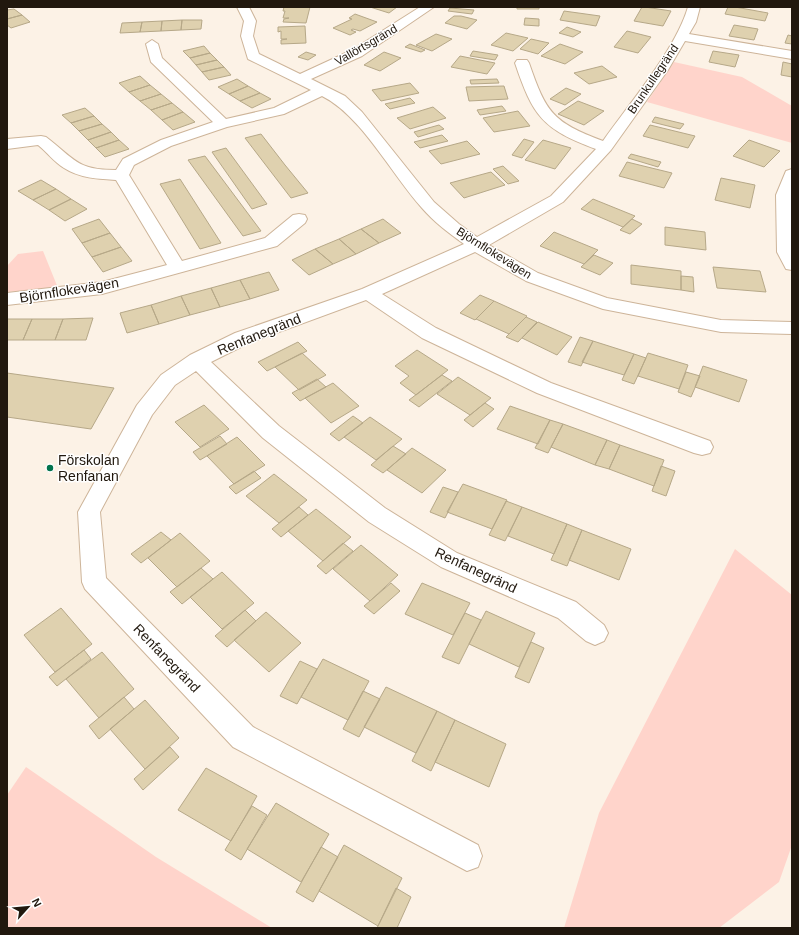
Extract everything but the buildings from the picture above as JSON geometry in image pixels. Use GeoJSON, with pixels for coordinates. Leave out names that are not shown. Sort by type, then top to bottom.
{"type":"FeatureCollection","features":[{"type":"Feature","properties":{"kind":"street","name":"Björnflokevägen"},"geometry":{"type":"LineString","coordinates":[[243,7],[250,21],[247,36],[253,56],[340,99],[357,115],[428,205],[453,228],[476,245],[532,277],[603,303],[721,326],[792,328]]}},
{"type":"Feature","properties":{"kind":"street","name":"Vallörtsgränd"},"geometry":{"type":"LineString","coordinates":[[301,80],[357,53],[428,7]]}},
{"type":"Feature","properties":{"kind":"street","name":"Brunkullegränd"},"geometry":{"type":"LineString","coordinates":[[476,245],[557,199],[606,147],[661,70],[690,22],[694,7]]}},
{"type":"Feature","properties":{"kind":"street"},"geometry":{"type":"LineString","coordinates":[[681,38],[769,50],[792,55]]}},
{"type":"Feature","properties":{"kind":"street"},"geometry":{"type":"LineString","coordinates":[[152,44],[156,60],[223,124]]}},
{"type":"Feature","properties":{"kind":"street"},"geometry":{"type":"LineString","coordinates":[[522,63],[539,106],[556,124],[582,139],[606,147]]}},
{"type":"Feature","properties":{"kind":"street"},"geometry":{"type":"LineString","coordinates":[[121,175],[128,162],[166,143],[223,124],[279,111],[323,90]]}},
{"type":"Feature","properties":{"kind":"street"},"geometry":{"type":"LineString","coordinates":[[7,144],[41,140],[53,148],[69,165],[93,175],[121,175]]}},
{"type":"Feature","properties":{"kind":"street"},"geometry":{"type":"LineString","coordinates":[[792,174],[784,195],[786,252],[792,265]]}},
{"type":"Feature","properties":{"kind":"street"},"geometry":{"type":"LineString","coordinates":[[121,175],[177,267]]}},
{"type":"Feature","properties":{"kind":"street","name":"Björnflokevägen"},"geometry":{"type":"LineString","coordinates":[[7,299],[102,288],[271,242],[299,220]]}},
{"type":"Feature","properties":{"kind":"street","name":"Renfanegränd"},"geometry":{"type":"LineString","coordinates":[[467,856],[243,737],[94,582],[89,512],[144,410],[168,380],[197,360],[242,338],[368,292],[430,267],[476,245]]}},
{"type":"Feature","properties":{"kind":"street"},"geometry":{"type":"LineString","coordinates":[[368,292],[429,333],[544,388],[702,447]]}},
{"type":"Feature","properties":{"kind":"street","name":"Renfanegränd"},"geometry":{"type":"LineString","coordinates":[[197,360],[271,432],[377,515],[449,560],[567,610],[595,633]]}},
{"type":"Feature","properties":{"kind":"shaded area"},"geometry":{"type":"Polygon","coordinates":[[[674,62],[742,77],[792,106],[792,143],[647,102],[674,62]]]}},
{"type":"Feature","properties":{"kind":"shaded area"},"geometry":{"type":"Polygon","coordinates":[[[43,251],[58,288],[7,292],[7,266],[18,254],[43,251]]]}},
{"type":"Feature","properties":{"kind":"shaded area"},"geometry":{"type":"Polygon","coordinates":[[[735,549],[792,595],[792,845],[779,882],[719,928],[564,928],[599,813],[735,549]]]}},
{"type":"Feature","properties":{"kind":"shaded area"},"geometry":{"type":"Polygon","coordinates":[[[26,767],[156,857],[272,928],[7,928],[7,795],[26,767]]]}},
{"type":"Feature","properties":{"kind":"place","name":"Förskolan Renfanan"},"geometry":{"type":"Point","coordinates":[50,468]}}]}
